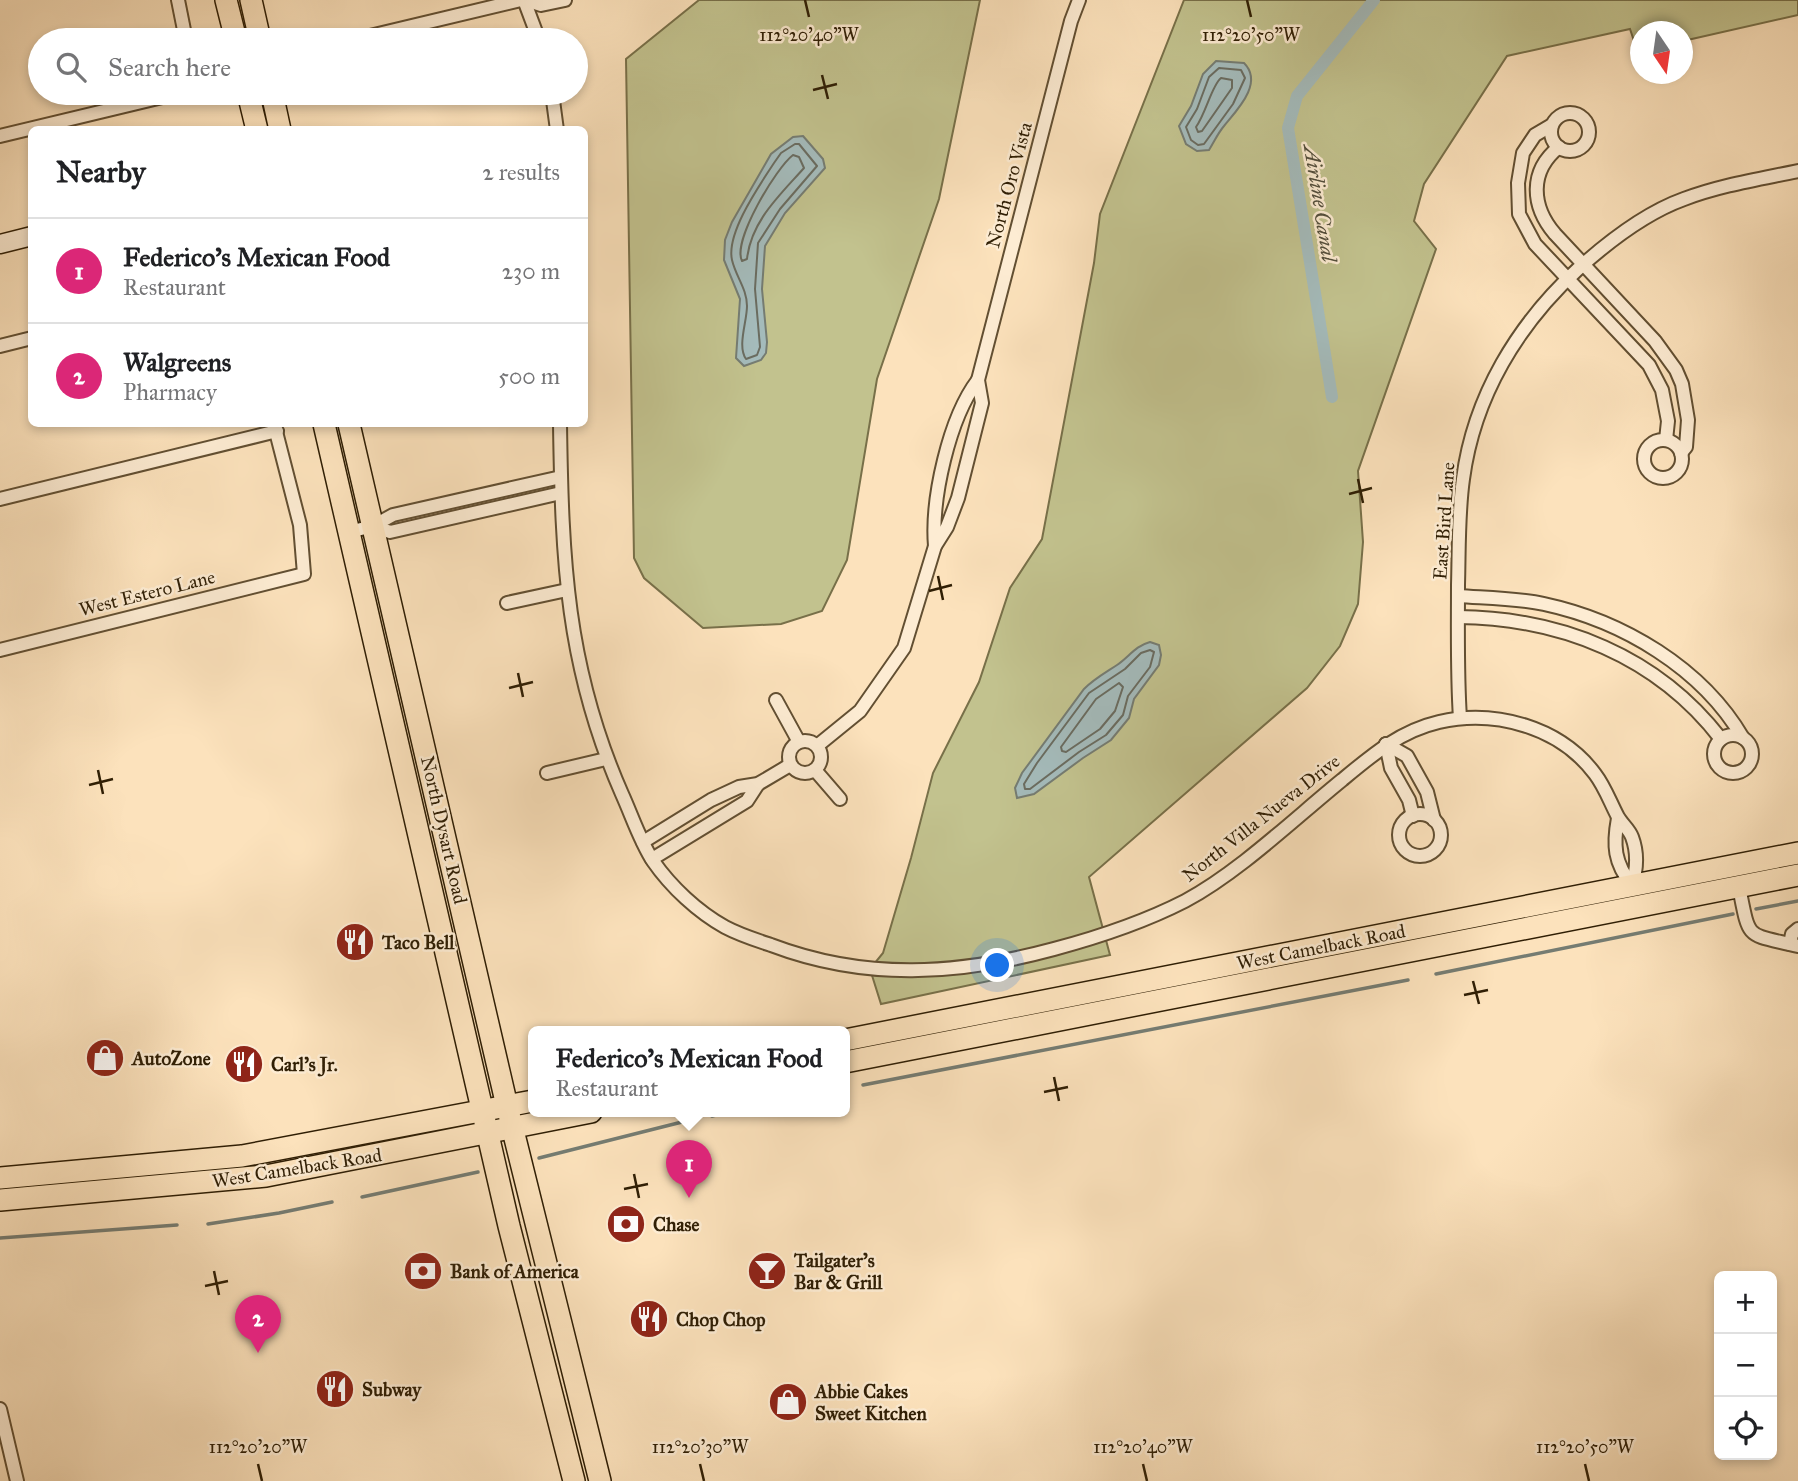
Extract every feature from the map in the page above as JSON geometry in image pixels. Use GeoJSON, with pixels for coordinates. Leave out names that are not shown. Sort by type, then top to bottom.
{"type":"FeatureCollection","features":[{"type":"Feature","properties":{"kind":"main road"},"geometry":{"type":"LineString","coordinates":[[226,0],[233,28]]}},
{"type":"Feature","properties":{"kind":"main road"},"geometry":{"type":"LineString","coordinates":[[251,0],[258,28]]}},
{"type":"Feature","properties":{"kind":"main road"},"geometry":{"type":"LineString","coordinates":[[251,105],[256,126]]}},
{"type":"Feature","properties":{"kind":"main road"},"geometry":{"type":"LineString","coordinates":[[275,105],[280,126]]}},
{"type":"Feature","properties":{"kind":"main road","name":"North Dysart Road"},"geometry":{"type":"LineString","coordinates":[[325,427],[528,1306],[574,1481]]}},
{"type":"Feature","properties":{"kind":"main road","name":"North Dysart Road"},"geometry":{"type":"LineString","coordinates":[[350,427],[512,1128],[600,1481]]}},
{"type":"Feature","properties":{"kind":"main road","name":"West Camelback Road"},"geometry":{"type":"LineString","coordinates":[[850,1050],[1634,896],[1798,853]]}},
{"type":"Feature","properties":{"kind":"main road","name":"West Camelback Road"},"geometry":{"type":"LineString","coordinates":[[1634,896],[1741,896],[1798,875]]}},
{"type":"Feature","properties":{"kind":"main road","name":"West Camelback Road"},"geometry":{"type":"LineString","coordinates":[[0,1178],[274,1152],[464,1112],[528,1102]]}},
{"type":"Feature","properties":{"kind":"main road","name":"West Camelback Road"},"geometry":{"type":"LineString","coordinates":[[0,1200],[184,1185],[299,1171],[566,1117]]}},
{"type":"Feature","properties":{"kind":"main road"},"geometry":{"type":"LineString","coordinates":[[567,1454],[591,1448]]}},
{"type":"Feature","properties":{"kind":"street"},"geometry":{"type":"LineString","coordinates":[[178,0],[184,28]]}},
{"type":"Feature","properties":{"kind":"street"},"geometry":{"type":"LineString","coordinates":[[524,0],[534,28]]}},
{"type":"Feature","properties":{"kind":"street"},"geometry":{"type":"LineString","coordinates":[[404,28],[524,0],[541,5],[565,0]]}},
{"type":"Feature","properties":{"kind":"street","name":"North Oro Vista"},"geometry":{"type":"LineString","coordinates":[[935,546],[935,501],[942,472],[956,422],[967,396],[978,380],[1071,21],[1079,0]]}},
{"type":"Feature","properties":{"kind":"street"},"geometry":{"type":"LineString","coordinates":[[42,126],[129,105]]}},
{"type":"Feature","properties":{"kind":"street"},"geometry":{"type":"LineString","coordinates":[[553,105],[556,126]]}},
{"type":"Feature","properties":{"kind":"street"},"geometry":{"type":"LineString","coordinates":[[1552,125],[1551,134],[1559,147],[1566,150],[1579,148],[1588,138],[1587,124],[1580,116],[1569,113],[1535,135],[1523,153],[1519,168],[1519,214],[1535,244],[1649,365],[1664,398],[1668,421],[1666,440]]}},
{"type":"Feature","properties":{"kind":"street"},"geometry":{"type":"LineString","coordinates":[[0,136],[28,129]]}},
{"type":"Feature","properties":{"kind":"street"},"geometry":{"type":"LineString","coordinates":[[1559,147],[1543,163],[1537,187],[1539,209],[1545,223],[1647,332],[1672,363],[1684,393],[1689,419],[1686,447],[1681,453]]}},
{"type":"Feature","properties":{"kind":"street","name":"East Bird Lane"},"geometry":{"type":"LineString","coordinates":[[1460,718],[1458,596],[1463,477],[1484,400],[1530,319],[1582,265],[1621,234],[1682,200],[1718,188],[1798,171]]}},
{"type":"Feature","properties":{"kind":"street"},"geometry":{"type":"LineString","coordinates":[[1517,188],[1537,187]]}},
{"type":"Feature","properties":{"kind":"street"},"geometry":{"type":"LineString","coordinates":[[0,244],[28,237]]}},
{"type":"Feature","properties":{"kind":"street"},"geometry":{"type":"LineString","coordinates":[[1632,345],[1647,332]]}},
{"type":"Feature","properties":{"kind":"street"},"geometry":{"type":"LineString","coordinates":[[0,346],[28,339]]}},
{"type":"Feature","properties":{"kind":"street","name":"North Oro Vista"},"geometry":{"type":"LineString","coordinates":[[817,746],[860,710],[904,648],[935,546],[947,527],[958,498],[982,402],[978,380]]}},
{"type":"Feature","properties":{"kind":"street"},"geometry":{"type":"LineString","coordinates":[[1664,398],[1684,393]]}},
{"type":"Feature","properties":{"kind":"street"},"geometry":{"type":"LineString","coordinates":[[0,499],[276,427]]}},
{"type":"Feature","properties":{"kind":"street","name":"West Estero Lane"},"geometry":{"type":"LineString","coordinates":[[0,650],[304,574],[300,525],[276,427]]}},
{"type":"Feature","properties":{"kind":"street","name":"North Villa Nueva Drive"},"geometry":{"type":"LineString","coordinates":[[560,427],[566,590],[586,695],[606,759],[652,859],[675,888],[725,927],[789,952],[831,963],[905,971],[955,969],[1004,962],[1079,943],[1133,925],[1190,898],[1222,878],[1386,744],[1420,728],[1460,718],[1518,723],[1540,730],[1578,754],[1606,789],[1618,818],[1614,839],[1621,871],[1634,896]]}},
{"type":"Feature","properties":{"kind":"street"},"geometry":{"type":"LineString","coordinates":[[1659,440],[1666,440],[1675,444],[1681,453],[1681,466],[1672,475],[1659,477],[1648,471],[1644,459],[1648,447],[1659,440]]}},
{"type":"Feature","properties":{"kind":"street"},"geometry":{"type":"LineString","coordinates":[[349,532],[373,526],[393,515],[561,477]]}},
{"type":"Feature","properties":{"kind":"street"},"geometry":{"type":"LineString","coordinates":[[373,526],[390,532],[561,493]]}},
{"type":"Feature","properties":{"kind":"street"},"geometry":{"type":"LineString","coordinates":[[507,603],[566,590]]}},
{"type":"Feature","properties":{"kind":"street"},"geometry":{"type":"LineString","coordinates":[[1458,596],[1516,600],[1557,607],[1607,624],[1661,653],[1693,677],[1730,716],[1751,748],[1750,761],[1737,772],[1724,771],[1716,762],[1714,750],[1721,739],[1729,735],[1743,738]]}},
{"type":"Feature","properties":{"kind":"street"},"geometry":{"type":"LineString","coordinates":[[1553,629],[1557,607]]}},
{"type":"Feature","properties":{"kind":"street"},"geometry":{"type":"LineString","coordinates":[[1458,617],[1510,621],[1553,629],[1628,657],[1696,708],[1721,739]]}},
{"type":"Feature","properties":{"kind":"street"},"geometry":{"type":"LineString","coordinates":[[1648,671],[1661,653]]}},
{"type":"Feature","properties":{"kind":"street"},"geometry":{"type":"LineString","coordinates":[[776,700],[799,742]]}},
{"type":"Feature","properties":{"kind":"street"},"geometry":{"type":"LineString","coordinates":[[809,741],[817,746],[821,756],[814,770],[803,773],[790,765],[788,755],[791,748],[799,742],[809,741]]}},
{"type":"Feature","properties":{"kind":"street"},"geometry":{"type":"LineString","coordinates":[[1386,744],[1391,768],[1409,800],[1413,816]]}},
{"type":"Feature","properties":{"kind":"street"},"geometry":{"type":"LineString","coordinates":[[1386,744],[1407,756],[1427,792],[1440,832],[1438,845],[1429,854],[1416,856],[1404,849],[1399,837],[1403,824],[1413,816],[1424,815],[1434,820]]}},
{"type":"Feature","properties":{"kind":"street"},"geometry":{"type":"LineString","coordinates":[[547,774],[606,759]]}},
{"type":"Feature","properties":{"kind":"street"},"geometry":{"type":"LineString","coordinates":[[643,842],[711,800],[739,787],[758,784],[790,765]]}},
{"type":"Feature","properties":{"kind":"street"},"geometry":{"type":"LineString","coordinates":[[814,770],[840,799]]}},
{"type":"Feature","properties":{"kind":"street"},"geometry":{"type":"LineString","coordinates":[[652,859],[740,806],[747,801],[758,784]]}},
{"type":"Feature","properties":{"kind":"street"},"geometry":{"type":"LineString","coordinates":[[1741,896],[1746,923],[1751,932],[1759,938],[1794,945],[1792,934],[1798,929]]}},
{"type":"Feature","properties":{"kind":"street"},"geometry":{"type":"LineString","coordinates":[[183,1161],[184,1185]]}},
{"type":"Feature","properties":{"kind":"street"},"geometry":{"type":"LineString","coordinates":[[0,1409],[17,1481]]}},
{"type":"Feature","properties":{"kind":"green space"},"geometry":{"type":"Polygon","coordinates":[[[699,0],[980,0],[939,199],[877,379],[847,560],[822,611],[781,624],[703,628],[644,578],[634,558],[626,59],[699,0]]]}},
{"type":"Feature","properties":{"kind":"green space"},"geometry":{"type":"Polygon","coordinates":[[[1184,0],[1798,0],[1798,15],[1693,39],[1693,21],[1630,21],[1630,29],[1507,56],[1424,184],[1414,221],[1436,249],[1358,471],[1363,542],[1358,604],[1340,646],[1307,688],[1089,877],[1110,955],[881,1004],[870,969],[883,953],[933,773],[979,682],[1010,588],[1042,539],[1094,263],[1100,214],[1184,0]]]}},
{"type":"Feature","properties":{"kind":"water"},"geometry":{"type":"Polygon","coordinates":[[[1216,61],[1244,63],[1251,79],[1250,88],[1209,150],[1197,151],[1186,144],[1179,126],[1191,106],[1203,74],[1216,61]]]}},
{"type":"Feature","properties":{"kind":"water"},"geometry":{"type":"Polygon","coordinates":[[[803,136],[823,159],[825,168],[785,213],[765,246],[762,289],[766,353],[761,360],[744,366],[736,358],[740,299],[724,260],[725,240],[732,222],[771,154],[793,137],[803,136]]]}},
{"type":"Feature","properties":{"kind":"water"},"geometry":{"type":"Polygon","coordinates":[[[1150,642],[1159,645],[1159,665],[1134,699],[1129,718],[1111,740],[1034,794],[1017,798],[1015,788],[1022,773],[1084,689],[1136,649],[1150,642]]]}},
{"type":"Feature","properties":{"kind":"waterway","name":"Airline Canal"},"geometry":{"type":"LineString","coordinates":[[1332,397],[1288,128],[1297,96],[1374,0]]}},
{"type":"Feature","properties":{"kind":"waterway"},"geometry":{"type":"LineString","coordinates":[[1756,909],[1798,901]]}},
{"type":"Feature","properties":{"kind":"waterway"},"geometry":{"type":"LineString","coordinates":[[1436,974],[1733,914]]}},
{"type":"Feature","properties":{"kind":"waterway"},"geometry":{"type":"LineString","coordinates":[[863,1085],[1408,980]]}},
{"type":"Feature","properties":{"kind":"waterway"},"geometry":{"type":"LineString","coordinates":[[539,1158],[682,1122]]}},
{"type":"Feature","properties":{"kind":"waterway"},"geometry":{"type":"LineString","coordinates":[[362,1197],[478,1172]]}},
{"type":"Feature","properties":{"kind":"waterway"},"geometry":{"type":"LineString","coordinates":[[208,1224],[332,1202]]}},
{"type":"Feature","properties":{"kind":"waterway"},"geometry":{"type":"LineString","coordinates":[[0,1238],[177,1225]]}},
{"type":"Feature","properties":{"kind":"place","name":"Taco Bell"},"geometry":{"type":"Point","coordinates":[355,942]}},
{"type":"Feature","properties":{"kind":"place","name":"AutoZone"},"geometry":{"type":"Point","coordinates":[105,1058]}},
{"type":"Feature","properties":{"kind":"place","name":"Carl's Jr."},"geometry":{"type":"Point","coordinates":[244,1064]}},
{"type":"Feature","properties":{"kind":"place","name":"Federico's Mexican Food"},"geometry":{"type":"Point","coordinates":[689,1198]}},
{"type":"Feature","properties":{"kind":"place","name":"Chase"},"geometry":{"type":"Point","coordinates":[626,1224]}},
{"type":"Feature","properties":{"kind":"place","name":"Bank of America"},"geometry":{"type":"Point","coordinates":[423,1271]}},
{"type":"Feature","properties":{"kind":"place","name":"Tailgater's Bar & Grill"},"geometry":{"type":"Point","coordinates":[767,1271]}},
{"type":"Feature","properties":{"kind":"place","name":"Chop Chop"},"geometry":{"type":"Point","coordinates":[649,1319]}},
{"type":"Feature","properties":{"kind":"place","name":"Walgreens"},"geometry":{"type":"Point","coordinates":[258,1353]}},
{"type":"Feature","properties":{"kind":"place","name":"Subway"},"geometry":{"type":"Point","coordinates":[335,1389]}},
{"type":"Feature","properties":{"kind":"place","name":"Abbie Cakes Sweet Kitchen"},"geometry":{"type":"Point","coordinates":[788,1402]}}]}
